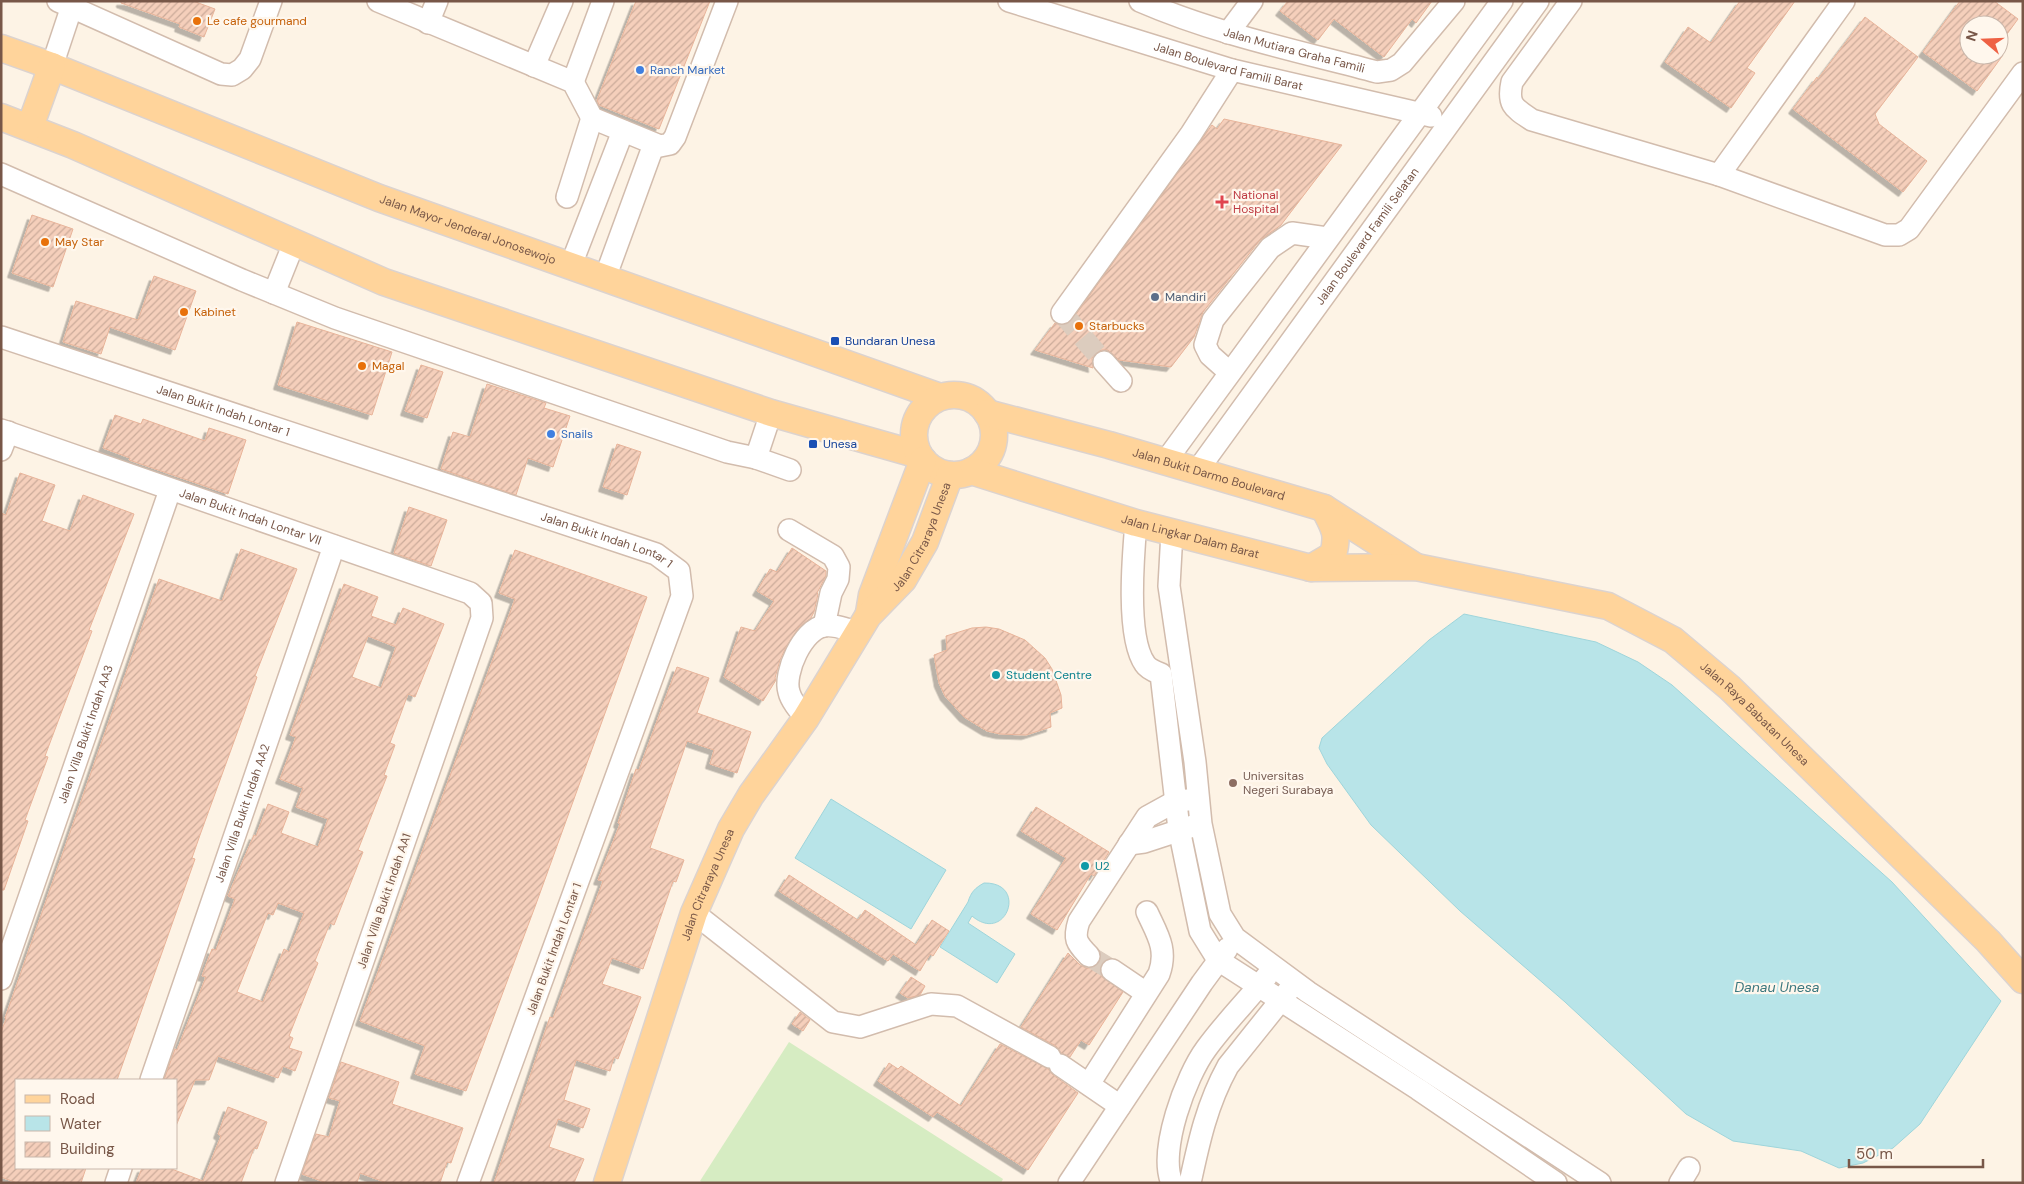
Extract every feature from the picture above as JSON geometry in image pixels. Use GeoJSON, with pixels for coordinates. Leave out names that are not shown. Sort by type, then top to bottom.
{"type":"FeatureCollection","features":[{"type":"Feature","properties":{"kind":"main road","name":"Jalan Mayor Jenderal Jonosewojo"},"geometry":{"type":"LineString","coordinates":[[1,48],[52,66],[379,198],[940,397]]}},
{"type":"Feature","properties":{"kind":"main road"},"geometry":{"type":"LineString","coordinates":[[30,127],[52,66]]}},
{"type":"Feature","properties":{"kind":"main road"},"geometry":{"type":"LineString","coordinates":[[1,117],[30,127],[384,282],[771,413],[921,457]]}},
{"type":"Feature","properties":{"kind":"main road"},"geometry":{"type":"LineString","coordinates":[[961,396],[971,399],[998,416],[993,425],[990,452],[970,474],[935,470],[921,457],[915,444],[914,432],[916,421],[926,407],[940,397],[961,396]]}},
{"type":"Feature","properties":{"kind":"main road","name":"Jalan Bukit Darmo Boulevard"},"geometry":{"type":"LineString","coordinates":[[998,416],[1324,508],[1416,567]]}},
{"type":"Feature","properties":{"kind":"main road","name":"Jalan Citraraya Unesa"},"geometry":{"type":"LineString","coordinates":[[863,624],[921,457]]}},
{"type":"Feature","properties":{"kind":"main road","name":"Jalan Citraraya Unesa"},"geometry":{"type":"LineString","coordinates":[[607,1183],[694,913],[731,829],[751,795],[806,718],[863,624],[903,580],[924,542],[970,474]]}},
{"type":"Feature","properties":{"kind":"main road","name":"Jalan Lingkar Dalam Barat"},"geometry":{"type":"LineString","coordinates":[[970,474],[1136,523],[1311,568],[1416,567]]}},
{"type":"Feature","properties":{"kind":"main road"},"geometry":{"type":"LineString","coordinates":[[1311,568],[1332,555],[1337,540],[1334,528],[1324,508]]}},
{"type":"Feature","properties":{"kind":"main road","name":"Jalan Raya Babatan Unesa"},"geometry":{"type":"LineString","coordinates":[[1416,567],[1608,606],[1673,640],[1730,688],[1988,941],[2023,980]]}},
{"type":"Feature","properties":{"kind":"street"},"geometry":{"type":"LineString","coordinates":[[105,1],[111,24]]}},
{"type":"Feature","properties":{"kind":"street"},"geometry":{"type":"LineString","coordinates":[[52,66],[69,3],[221,74],[232,76],[242,69],[250,59],[271,1]]}},
{"type":"Feature","properties":{"kind":"street"},"geometry":{"type":"LineString","coordinates":[[378,1],[573,82],[592,118],[660,146],[670,144],[675,137],[727,1]]}},
{"type":"Feature","properties":{"kind":"street"},"geometry":{"type":"LineString","coordinates":[[428,23],[437,1]]}},
{"type":"Feature","properties":{"kind":"street"},"geometry":{"type":"LineString","coordinates":[[534,66],[562,1]]}},
{"type":"Feature","properties":{"kind":"street"},"geometry":{"type":"LineString","coordinates":[[573,82],[603,1]]}},
{"type":"Feature","properties":{"kind":"street","name":"Jalan Boulevard Famili Barat"},"geometry":{"type":"LineString","coordinates":[[1009,1],[1052,7],[1232,70],[1419,113],[1450,122]]}},
{"type":"Feature","properties":{"kind":"street","name":"Jalan Mutiara Graha Famili"},"geometry":{"type":"LineString","coordinates":[[1140,1],[1165,12],[1228,33],[1378,72],[1391,70],[1402,63],[1454,1]]}},
{"type":"Feature","properties":{"kind":"street"},"geometry":{"type":"LineString","coordinates":[[1228,33],[1252,1]]}},
{"type":"Feature","properties":{"kind":"street"},"geometry":{"type":"LineString","coordinates":[[1165,462],[1502,1]]}},
{"type":"Feature","properties":{"kind":"street","name":"Jalan Boulevard Famili Selatan"},"geometry":{"type":"LineString","coordinates":[[1197,471],[1538,1]]}},
{"type":"Feature","properties":{"kind":"street"},"geometry":{"type":"LineString","coordinates":[[1571,1],[1512,82],[1510,96],[1516,109],[1532,120],[1719,174],[1885,235],[1899,234],[1908,229],[2023,72]]}},
{"type":"Feature","properties":{"kind":"street"},"geometry":{"type":"LineString","coordinates":[[1719,174],[1844,1]]}},
{"type":"Feature","properties":{"kind":"street"},"geometry":{"type":"LineString","coordinates":[[1062,313],[1191,134],[1232,70]]}},
{"type":"Feature","properties":{"kind":"street"},"geometry":{"type":"LineString","coordinates":[[567,196],[592,118]]}},
{"type":"Feature","properties":{"kind":"street"},"geometry":{"type":"LineString","coordinates":[[571,265],[622,131]]}},
{"type":"Feature","properties":{"kind":"street"},"geometry":{"type":"LineString","coordinates":[[605,278],[654,144]]}},
{"type":"Feature","properties":{"kind":"street"},"geometry":{"type":"LineString","coordinates":[[1,174],[274,293],[345,321],[727,452],[756,458],[790,470]]}},
{"type":"Feature","properties":{"kind":"street"},"geometry":{"type":"LineString","coordinates":[[1229,372],[1210,355],[1205,345],[1213,320],[1270,248],[1292,233],[1327,238]]}},
{"type":"Feature","properties":{"kind":"street"},"geometry":{"type":"LineString","coordinates":[[274,293],[294,243]]}},
{"type":"Feature","properties":{"kind":"street","name":"Jalan Bukit Indah Lontar 1"},"geometry":{"type":"LineString","coordinates":[[1,337],[656,554],[679,572],[682,596],[468,1183]]}},
{"type":"Feature","properties":{"kind":"street"},"geometry":{"type":"LineString","coordinates":[[1104,362],[1121,381]]}},
{"type":"Feature","properties":{"kind":"street"},"geometry":{"type":"LineString","coordinates":[[756,458],[771,413]]}},
{"type":"Feature","properties":{"kind":"street","name":"Jalan Bukit Indah Lontar VII"},"geometry":{"type":"LineString","coordinates":[[3,437],[170,490],[470,593],[481,603],[482,618]]}},
{"type":"Feature","properties":{"kind":"street","name":"Jalan Villa Bukit Indah AA3"},"geometry":{"type":"LineString","coordinates":[[1,979],[170,490]]}},
{"type":"Feature","properties":{"kind":"street"},"geometry":{"type":"LineString","coordinates":[[1136,523],[1131,582],[1138,651],[1146,666],[1161,674],[1182,672]]}},
{"type":"Feature","properties":{"kind":"street"},"geometry":{"type":"LineString","coordinates":[[789,530],[833,556],[839,567],[838,579],[831,593],[824,626]]}},
{"type":"Feature","properties":{"kind":"street"},"geometry":{"type":"LineString","coordinates":[[1172,532],[1169,586],[1195,762],[1198,799],[1220,914],[1236,938],[1308,992],[1585,1176]]}},
{"type":"Feature","properties":{"kind":"street","name":"Jalan Villa Bukit Indah AA2"},"geometry":{"type":"LineString","coordinates":[[151,1079],[334,546]]}},
{"type":"Feature","properties":{"kind":"street","name":"Jalan Villa Bukit Indah AA1"},"geometry":{"type":"LineString","coordinates":[[286,1183],[482,618]]}},
{"type":"Feature","properties":{"kind":"street"},"geometry":{"type":"LineString","coordinates":[[806,718],[789,693],[787,678],[792,660],[812,631],[824,626],[863,624]]}},
{"type":"Feature","properties":{"kind":"street"},"geometry":{"type":"LineString","coordinates":[[1161,674],[1180,830],[1200,931],[1218,960],[1418,1089],[1557,1183],[1585,1176]]}},
{"type":"Feature","properties":{"kind":"street"},"geometry":{"type":"LineString","coordinates":[[1089,956],[1077,944],[1075,933],[1079,921],[1147,817],[1176,801],[1198,799]]}},
{"type":"Feature","properties":{"kind":"street"},"geometry":{"type":"LineString","coordinates":[[1129,844],[1144,842],[1202,824]]}},
{"type":"Feature","properties":{"kind":"street"},"geometry":{"type":"LineString","coordinates":[[1089,1084],[1159,974],[1164,960],[1161,944],[1147,912]]}},
{"type":"Feature","properties":{"kind":"street"},"geometry":{"type":"LineString","coordinates":[[694,913],[834,1022],[860,1027],[931,1004],[957,1006],[1007,1032],[1055,1061],[1120,1106]]}},
{"type":"Feature","properties":{"kind":"street"},"geometry":{"type":"LineString","coordinates":[[1068,1183],[1218,960],[1236,938]]}},
{"type":"Feature","properties":{"kind":"street"},"geometry":{"type":"LineString","coordinates":[[1172,1183],[1168,1157],[1170,1135],[1184,1093],[1204,1051],[1274,967]]}},
{"type":"Feature","properties":{"kind":"street"},"geometry":{"type":"LineString","coordinates":[[1112,970],[1146,993]]}},
{"type":"Feature","properties":{"kind":"street"},"geometry":{"type":"LineString","coordinates":[[1190,1183],[1205,1117],[1221,1078],[1228,1066],[1281,1002],[1295,982]]}},
{"type":"Feature","properties":{"kind":"street"},"geometry":{"type":"LineString","coordinates":[[116,1183],[121,1169]]}},
{"type":"Feature","properties":{"kind":"green space"},"geometry":{"type":"Polygon","coordinates":[[[789,1042],[1003,1179],[1001,1183],[703,1183],[700,1181],[789,1042]]]}},
{"type":"Feature","properties":{"kind":"water","name":"Danau Unesa"},"geometry":{"type":"Polygon","coordinates":[[[1464,614],[1596,642],[1638,662],[1672,685],[1892,882],[2001,1001],[1920,1124],[1893,1148],[1863,1163],[1839,1168],[1801,1151],[1733,1141],[1686,1114],[1565,1002],[1460,911],[1371,825],[1327,764],[1319,748],[1322,738],[1429,640],[1464,614]]]}},
{"type":"Feature","properties":{"kind":"water"},"geometry":{"type":"Polygon","coordinates":[[[831,799],[946,870],[911,929],[795,858],[831,799]]]}},
{"type":"Feature","properties":{"kind":"water"},"geometry":{"type":"Polygon","coordinates":[[[984,883],[998,885],[1006,892],[1009,901],[1008,910],[1003,918],[995,923],[984,923],[972,916],[968,923],[1015,954],[997,983],[940,947],[972,893],[984,883]]]}},
{"type":"Feature","properties":{"kind":"building"},"geometry":{"type":"Polygon","coordinates":[[[121,1],[193,1],[215,9],[204,37],[179,27],[180,24],[121,3],[121,1]]]}},
{"type":"Feature","properties":{"kind":"building"},"geometry":{"type":"Polygon","coordinates":[[[636,1],[710,1],[659,129],[599,105],[597,100],[636,1]]]}},
{"type":"Feature","properties":{"kind":"building"},"geometry":{"type":"Polygon","coordinates":[[[1288,1],[1432,1],[1416,23],[1412,19],[1384,57],[1334,19],[1318,40],[1280,11],[1288,1]]]}},
{"type":"Feature","properties":{"kind":"building"},"geometry":{"type":"Polygon","coordinates":[[[1740,1],[1795,1],[1747,68],[1755,73],[1731,108],[1665,62],[1688,27],[1711,43],[1740,1]]]}},
{"type":"Feature","properties":{"kind":"building"},"geometry":{"type":"Polygon","coordinates":[[[1960,1],[1994,1],[2018,19],[2009,31],[2009,15],[1959,15],[1959,65],[1996,65],[1977,91],[1923,52],[1960,1]]]}},
{"type":"Feature","properties":{"kind":"building"},"geometry":{"type":"Polygon","coordinates":[[[1865,17],[1918,57],[1875,114],[1879,124],[1927,161],[1903,192],[1793,109],[1865,17]]]}},
{"type":"Feature","properties":{"kind":"building","name":"National Hospital"},"geometry":{"type":"Polygon","coordinates":[[[1224,119],[1342,145],[1281,225],[1260,240],[1203,312],[1194,337],[1171,367],[1119,360],[1108,350],[1102,350],[1096,352],[1092,358],[1093,368],[1035,350],[1055,323],[1061,325],[1068,324],[1072,320],[1212,125],[1217,129],[1224,119]]]}},
{"type":"Feature","properties":{"kind":"building"},"geometry":{"type":"Polygon","coordinates":[[[32,215],[73,229],[53,287],[12,273],[32,215]]]}},
{"type":"Feature","properties":{"kind":"building"},"geometry":{"type":"Polygon","coordinates":[[[154,276],[196,291],[175,350],[110,327],[101,354],[63,342],[76,301],[138,320],[154,276]]]}},
{"type":"Feature","properties":{"kind":"building"},"geometry":{"type":"Polygon","coordinates":[[[297,322],[392,352],[372,415],[278,385],[297,322]]]}},
{"type":"Feature","properties":{"kind":"building"},"geometry":{"type":"Polygon","coordinates":[[[421,365],[443,372],[427,418],[405,411],[421,365]]]}},
{"type":"Feature","properties":{"kind":"building"},"geometry":{"type":"Polygon","coordinates":[[[487,384],[546,403],[544,408],[570,416],[553,467],[528,458],[516,495],[441,469],[453,432],[470,437],[487,384]]]}},
{"type":"Feature","properties":{"kind":"building"},"geometry":{"type":"Polygon","coordinates":[[[115,415],[141,424],[143,419],[205,441],[209,428],[246,440],[228,494],[129,460],[130,458],[103,448],[115,415]]]}},
{"type":"Feature","properties":{"kind":"building"},"geometry":{"type":"Polygon","coordinates":[[[617,444],[641,452],[627,495],[603,487],[617,444]]]}},
{"type":"Feature","properties":{"kind":"building"},"geometry":{"type":"Polygon","coordinates":[[[20,473],[55,485],[42,521],[70,531],[83,495],[134,514],[89,630],[92,631],[45,756],[48,757],[25,820],[28,821],[4,890],[1,890],[1,513],[6,515],[20,473]]]}},
{"type":"Feature","properties":{"kind":"building"},"geometry":{"type":"Polygon","coordinates":[[[409,507],[447,520],[431,566],[394,553],[409,507]]]}},
{"type":"Feature","properties":{"kind":"building"},"geometry":{"type":"Polygon","coordinates":[[[792,548],[826,571],[826,576],[817,593],[814,612],[811,618],[799,627],[786,647],[780,660],[776,680],[763,701],[724,677],[741,627],[755,631],[774,601],[757,591],[770,569],[777,572],[792,548]]]}},
{"type":"Feature","properties":{"kind":"building"},"geometry":{"type":"Polygon","coordinates":[[[241,549],[297,569],[255,676],[257,677],[192,858],[195,859],[117,1079],[15,1079],[15,1169],[86,1169],[81,1183],[17,1183],[1,1177],[1,1032],[159,579],[222,601],[241,549]]]}},
{"type":"Feature","properties":{"kind":"building"},"geometry":{"type":"Polygon","coordinates":[[[515,550],[647,597],[466,1091],[415,1074],[425,1046],[360,1021],[515,599],[499,593],[515,550]]]}},
{"type":"Feature","properties":{"kind":"building"},"geometry":{"type":"Polygon","coordinates":[[[344,584],[378,597],[371,616],[396,625],[403,608],[444,624],[415,697],[408,694],[390,743],[395,745],[384,775],[387,776],[358,850],[363,852],[334,925],[330,923],[315,961],[318,963],[289,1036],[293,1038],[289,1048],[302,1052],[295,1071],[283,1066],[278,1078],[218,1056],[209,1080],[195,1080],[178,1121],[178,1079],[164,1079],[206,977],[202,976],[212,949],[216,950],[235,899],[228,896],[254,835],[256,836],[268,804],[289,812],[281,833],[318,847],[328,819],[296,807],[303,788],[280,779],[296,737],[290,735],[344,584]],[[368,636],[352,677],[381,688],[396,647],[368,636]],[[278,903],[273,915],[268,913],[237,992],[263,1002],[284,949],[289,952],[304,913],[278,903]]]}},
{"type":"Feature","properties":{"kind":"building","name":"Student Centre"},"geometry":{"type":"Polygon","coordinates":[[[986,627],[999,629],[1025,640],[1045,658],[1052,669],[1061,695],[1062,708],[1050,713],[1051,727],[1026,735],[1000,734],[987,731],[964,717],[945,696],[939,683],[934,655],[947,650],[946,636],[972,628],[986,627]]]}},
{"type":"Feature","properties":{"kind":"building"},"geometry":{"type":"Polygon","coordinates":[[[677,667],[709,678],[697,713],[751,732],[737,773],[710,764],[714,750],[687,741],[650,848],[684,860],[676,882],[673,881],[643,969],[612,958],[602,984],[641,997],[618,1059],[614,1057],[610,1071],[576,1060],[564,1100],[590,1109],[583,1128],[558,1119],[549,1147],[584,1159],[574,1183],[494,1183],[550,1017],[553,1018],[603,881],[598,880],[620,824],[618,823],[636,769],[639,770],[677,667]]]}},
{"type":"Feature","properties":{"kind":"building","name":"U2"},"geometry":{"type":"Polygon","coordinates":[[[1036,807],[1109,852],[1094,876],[1091,874],[1057,930],[1031,914],[1066,858],[1021,831],[1036,807]]]}},
{"type":"Feature","properties":{"kind":"building"},"geometry":{"type":"Polygon","coordinates":[[[789,875],[858,920],[865,910],[916,945],[932,920],[949,931],[933,956],[930,954],[920,971],[893,954],[888,961],[779,891],[789,875]]]}},
{"type":"Feature","properties":{"kind":"building"},"geometry":{"type":"Polygon","coordinates":[[[1101,952],[1110,958],[1101,963],[1101,976],[1123,992],[1089,1045],[1081,1040],[1070,1057],[1061,1053],[1056,1046],[1021,1027],[1068,953],[1080,965],[1091,968],[1101,960],[1101,952]]]}},
{"type":"Feature","properties":{"kind":"building"},"geometry":{"type":"Polygon","coordinates":[[[911,977],[925,986],[920,995],[908,998],[900,993],[911,977]]]}},
{"type":"Feature","properties":{"kind":"building"},"geometry":{"type":"Polygon","coordinates":[[[800,1012],[810,1020],[803,1031],[792,1024],[800,1012]]]}},
{"type":"Feature","properties":{"kind":"building"},"geometry":{"type":"Polygon","coordinates":[[[1000,1044],[1048,1069],[1053,1075],[1078,1093],[1028,1170],[937,1112],[933,1117],[878,1081],[889,1063],[898,1069],[901,1066],[961,1106],[1000,1044]]]}},
{"type":"Feature","properties":{"kind":"building"},"geometry":{"type":"Polygon","coordinates":[[[341,1062],[399,1082],[392,1104],[463,1128],[451,1163],[447,1162],[440,1183],[387,1183],[360,1173],[357,1183],[327,1183],[302,1174],[316,1134],[329,1137],[340,1101],[329,1098],[341,1062]]]}},
{"type":"Feature","properties":{"kind":"building"},"geometry":{"type":"Polygon","coordinates":[[[228,1107],[267,1122],[257,1149],[254,1148],[241,1183],[136,1183],[142,1169],[172,1169],[203,1181],[221,1136],[218,1134],[228,1107]]]}},
{"type":"Feature","properties":{"kind":"tunnel"},"geometry":{"type":"LineString","coordinates":[[1062,313],[1104,362]]}},
{"type":"Feature","properties":{"kind":"tunnel"},"geometry":{"type":"LineString","coordinates":[[1089,956],[1112,970]]}},
{"type":"Feature","properties":{"kind":"place","name":"Le cafe gourmand"},"geometry":{"type":"Point","coordinates":[197,21]}},
{"type":"Feature","properties":{"kind":"place","name":"Ranch Market"},"geometry":{"type":"Point","coordinates":[640,70]}},
{"type":"Feature","properties":{"kind":"place","name":"National Hospital"},"geometry":{"type":"Point","coordinates":[1222,202]}},
{"type":"Feature","properties":{"kind":"place","name":"May Star"},"geometry":{"type":"Point","coordinates":[45,242]}},
{"type":"Feature","properties":{"kind":"place","name":"Mandiri"},"geometry":{"type":"Point","coordinates":[1155,297]}},
{"type":"Feature","properties":{"kind":"place","name":"Kabinet"},"geometry":{"type":"Point","coordinates":[184,312]}},
{"type":"Feature","properties":{"kind":"place","name":"Starbucks"},"geometry":{"type":"Point","coordinates":[1079,326]}},
{"type":"Feature","properties":{"kind":"place","name":"Bundaran Unesa"},"geometry":{"type":"Point","coordinates":[835,341]}},
{"type":"Feature","properties":{"kind":"place","name":"Magal"},"geometry":{"type":"Point","coordinates":[362,366]}},
{"type":"Feature","properties":{"kind":"place","name":"Snails"},"geometry":{"type":"Point","coordinates":[551,434]}},
{"type":"Feature","properties":{"kind":"place","name":"Unesa"},"geometry":{"type":"Point","coordinates":[813,444]}},
{"type":"Feature","properties":{"kind":"place","name":"Student Centre"},"geometry":{"type":"Point","coordinates":[996,675]}},
{"type":"Feature","properties":{"kind":"place","name":"Universitas Negeri Surabaya"},"geometry":{"type":"Point","coordinates":[1233,783]}},
{"type":"Feature","properties":{"kind":"place","name":"U2"},"geometry":{"type":"Point","coordinates":[1085,866]}}]}
